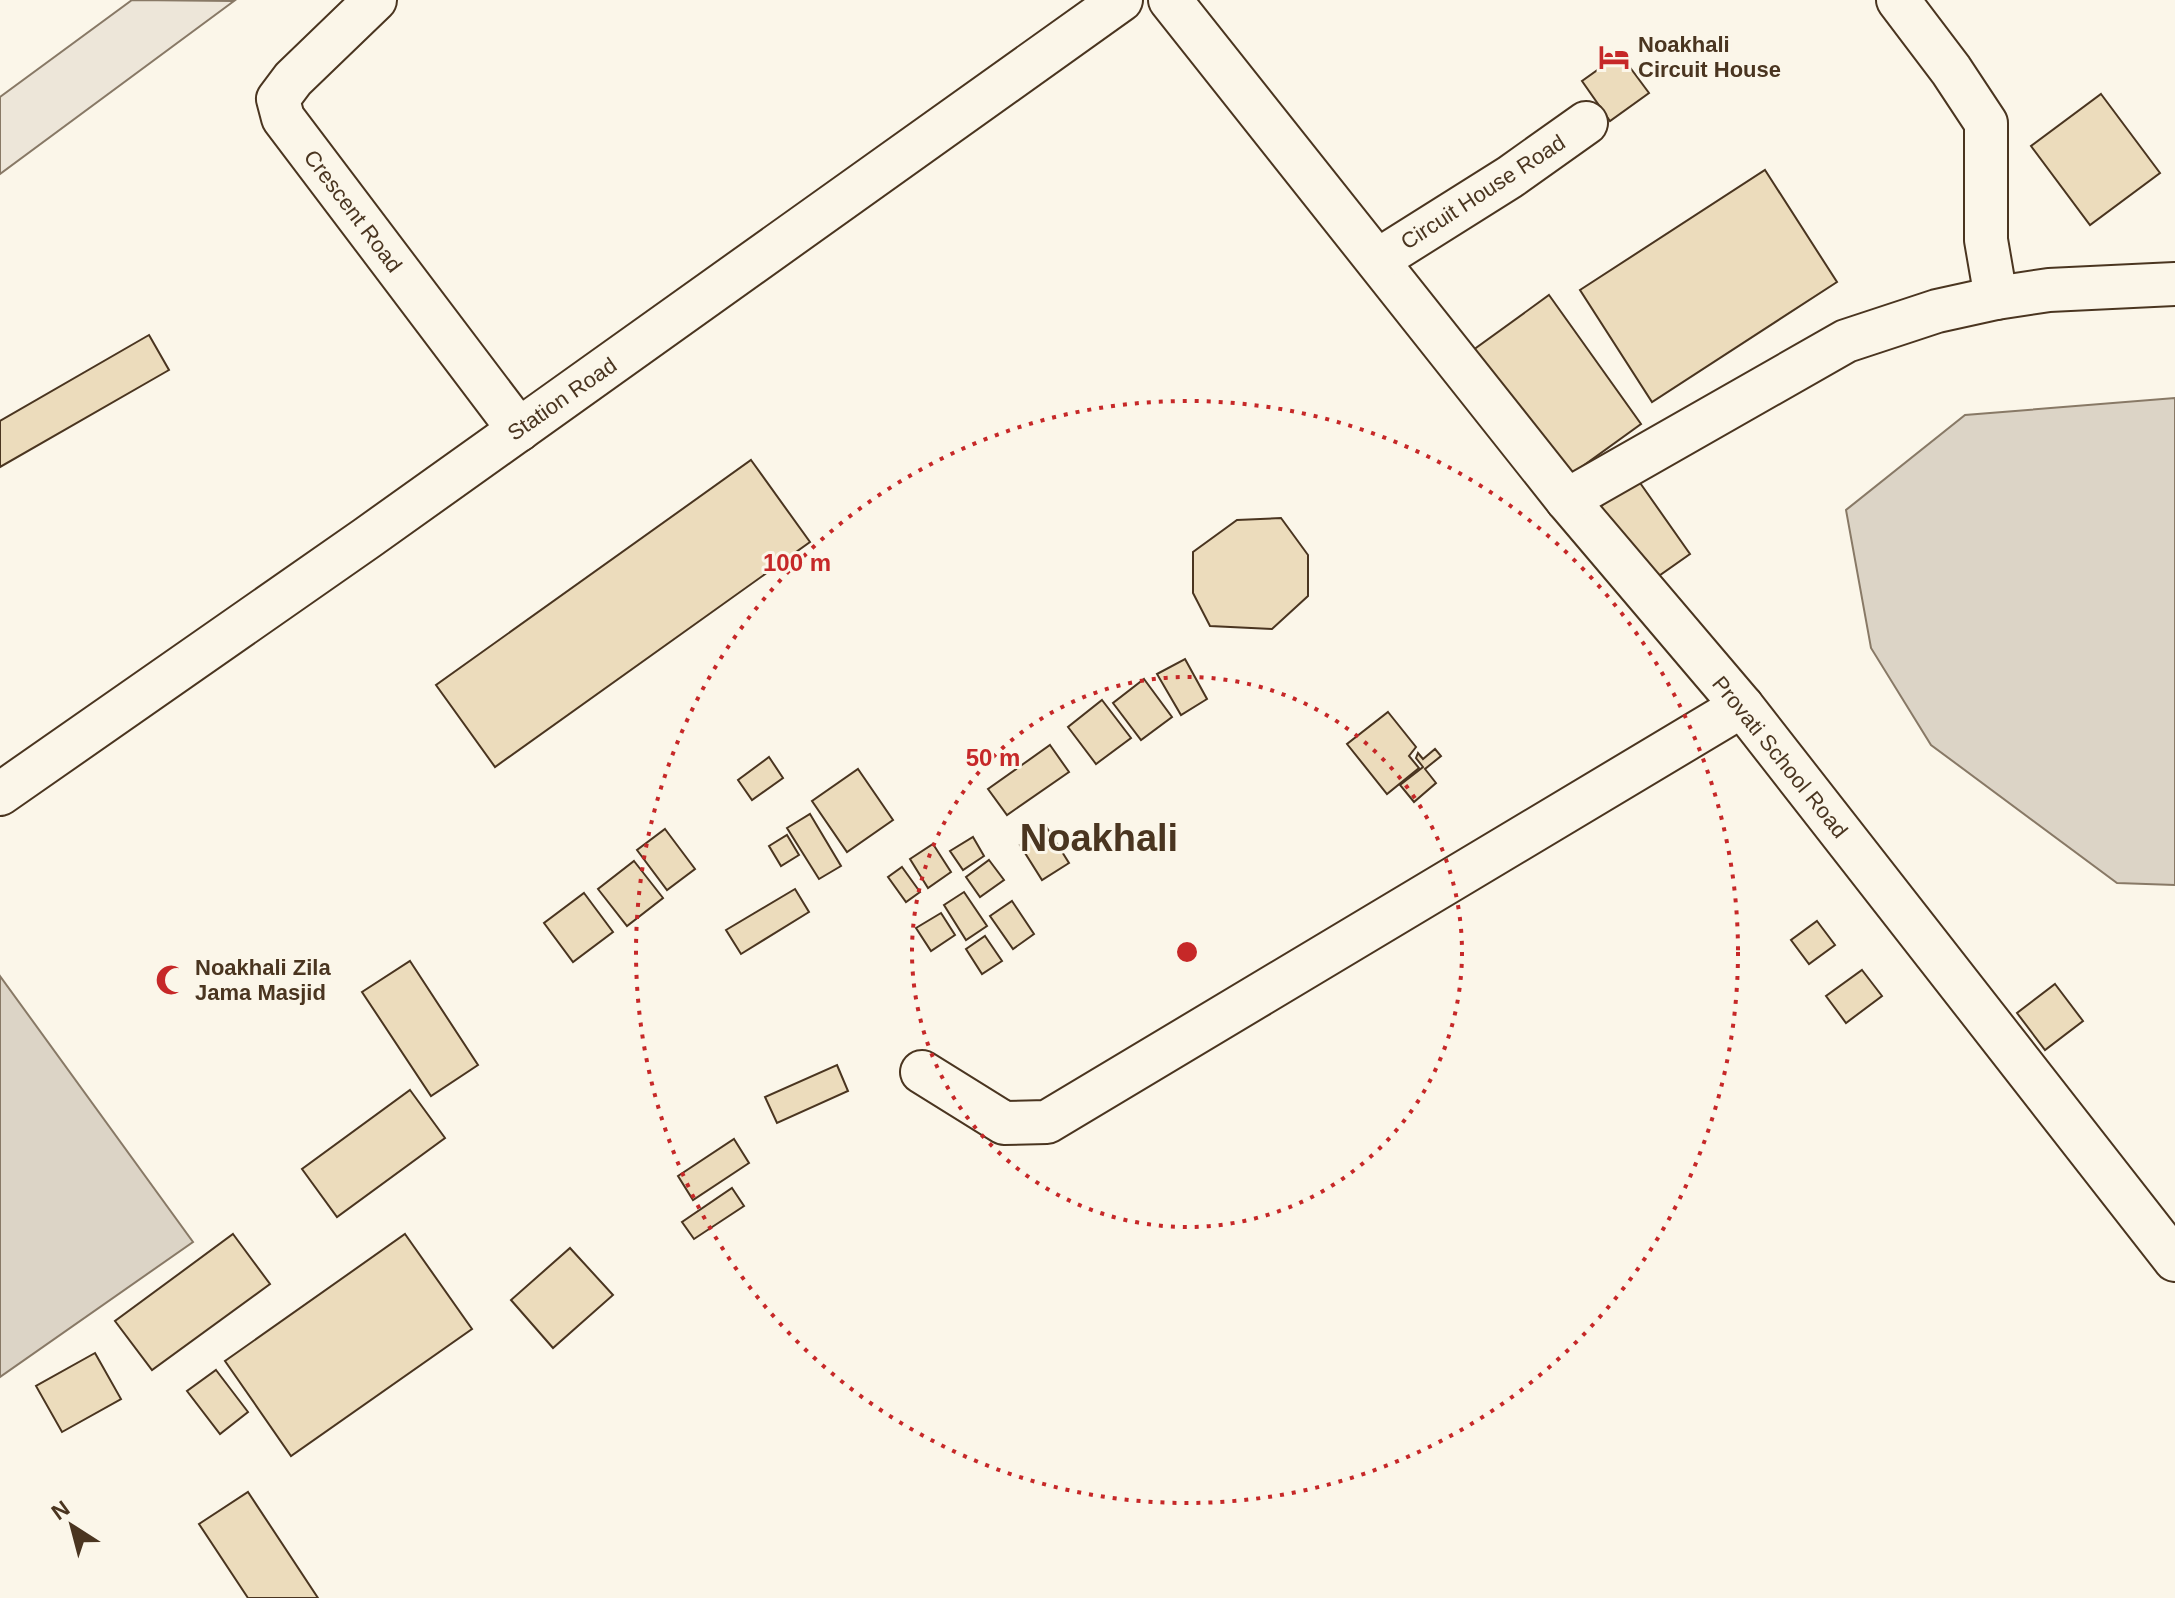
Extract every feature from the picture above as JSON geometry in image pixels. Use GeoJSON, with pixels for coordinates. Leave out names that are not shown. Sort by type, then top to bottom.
{"type":"FeatureCollection","features":[{"type":"Feature","properties":{"kind":"street","name":"Crescent Road"},"geometry":{"type":"LineString","coordinates":[[375,0],[293,79],[278,99],[283,118],[519,430]]}},
{"type":"Feature","properties":{"kind":"street","name":"Station Road"},"geometry":{"type":"LineString","coordinates":[[0,794],[519,430],[1121,0]]}},
{"type":"Feature","properties":{"kind":"street","name":"Provati School Road"},"geometry":{"type":"LineString","coordinates":[[1170,0],[1567,500],[1742,706],[2170,1243]]}},
{"type":"Feature","properties":{"kind":"street"},"geometry":{"type":"LineString","coordinates":[[1898,0],[1986,123],[1986,240],[1996,298]]}},
{"type":"Feature","properties":{"kind":"street","name":"Circuit House Road"},"geometry":{"type":"LineString","coordinates":[[1378,260],[1510,177],[1586,123]]}},
{"type":"Feature","properties":{"kind":"street"},"geometry":{"type":"LineString","coordinates":[[1567,500],[1846,341],[1937,311],[1996,298],[2049,290],[2175,284]]}},
{"type":"Feature","properties":{"kind":"street"},"geometry":{"type":"LineString","coordinates":[[922,1072],[1004,1123],[1047,1122],[1742,706]]}},
{"type":"Feature","properties":{"kind":"shaded area"},"geometry":{"type":"Polygon","coordinates":[[[132,0],[234,1],[0,174],[0,97],[132,0]]]}},
{"type":"Feature","properties":{"kind":"shaded area"},"geometry":{"type":"Polygon","coordinates":[[[2175,398],[2175,885],[2117,883],[1931,745],[1871,648],[1846,510],[1965,415],[2175,398]]]}},
{"type":"Feature","properties":{"kind":"shaded area"},"geometry":{"type":"Polygon","coordinates":[[[0,976],[193,1242],[0,1377],[0,976]]]}},
{"type":"Feature","properties":{"kind":"building"},"geometry":{"type":"Polygon","coordinates":[[[1620,54],[1649,93],[1610,121],[1582,81],[1620,54]]]}},
{"type":"Feature","properties":{"kind":"building"},"geometry":{"type":"Polygon","coordinates":[[[2101,94],[2160,173],[2090,225],[2031,146],[2101,94]]]}},
{"type":"Feature","properties":{"kind":"building"},"geometry":{"type":"Polygon","coordinates":[[[1765,170],[1837,282],[1652,402],[1580,290],[1765,170]]]}},
{"type":"Feature","properties":{"kind":"building"},"geometry":{"type":"Polygon","coordinates":[[[1549,295],[1641,424],[1562,481],[1469,353],[1549,295]]]}},
{"type":"Feature","properties":{"kind":"building"},"geometry":{"type":"Polygon","coordinates":[[[149,335],[169,370],[0,467],[0,421],[149,335]]]}},
{"type":"Feature","properties":{"kind":"building"},"geometry":{"type":"Polygon","coordinates":[[[751,460],[810,542],[495,767],[436,685],[751,460]]]}},
{"type":"Feature","properties":{"kind":"building"},"geometry":{"type":"Polygon","coordinates":[[[1638,480],[1690,554],[1643,587],[1591,513],[1638,480]]]}},
{"type":"Feature","properties":{"kind":"building"},"geometry":{"type":"Polygon","coordinates":[[[1281,518],[1308,555],[1308,596],[1272,629],[1210,626],[1193,593],[1193,552],[1237,520],[1281,518]]]}},
{"type":"Feature","properties":{"kind":"building"},"geometry":{"type":"Polygon","coordinates":[[[1185,659],[1207,699],[1181,715],[1157,674],[1185,659]]]}},
{"type":"Feature","properties":{"kind":"building"},"geometry":{"type":"Polygon","coordinates":[[[1144,679],[1172,717],[1141,740],[1113,703],[1144,679]]]}},
{"type":"Feature","properties":{"kind":"building"},"geometry":{"type":"Polygon","coordinates":[[[1102,700],[1131,738],[1096,764],[1068,727],[1102,700]]]}},
{"type":"Feature","properties":{"kind":"building"},"geometry":{"type":"Polygon","coordinates":[[[1388,712],[1416,747],[1409,756],[1419,768],[1387,794],[1347,744],[1388,712]]]}},
{"type":"Feature","properties":{"kind":"building"},"geometry":{"type":"Polygon","coordinates":[[[1050,745],[1069,772],[1007,815],[988,789],[1050,745]]]}},
{"type":"Feature","properties":{"kind":"building"},"geometry":{"type":"Polygon","coordinates":[[[1435,749],[1441,756],[1425,769],[1436,783],[1414,802],[1400,785],[1423,767],[1416,758],[1418,753],[1423,759],[1435,749]]]}},
{"type":"Feature","properties":{"kind":"building"},"geometry":{"type":"Polygon","coordinates":[[[769,757],[783,778],[752,800],[738,780],[769,757]]]}},
{"type":"Feature","properties":{"kind":"building"},"geometry":{"type":"Polygon","coordinates":[[[858,769],[893,820],[847,852],[812,801],[858,769]]]}},
{"type":"Feature","properties":{"kind":"building"},"geometry":{"type":"Polygon","coordinates":[[[810,814],[841,866],[819,879],[787,828],[810,814]]]}},
{"type":"Feature","properties":{"kind":"building"},"geometry":{"type":"Polygon","coordinates":[[[1047,828],[1069,863],[1042,880],[1020,845],[1047,828]]]}},
{"type":"Feature","properties":{"kind":"building"},"geometry":{"type":"Polygon","coordinates":[[[665,829],[695,869],[667,890],[637,850],[665,829]]]}},
{"type":"Feature","properties":{"kind":"building"},"geometry":{"type":"Polygon","coordinates":[[[787,835],[799,855],[781,866],[769,846],[787,835]]]}},
{"type":"Feature","properties":{"kind":"building"},"geometry":{"type":"Polygon","coordinates":[[[973,837],[984,856],[963,870],[950,851],[973,837]]]}},
{"type":"Feature","properties":{"kind":"building"},"geometry":{"type":"Polygon","coordinates":[[[933,844],[951,872],[928,888],[910,859],[933,844]]]}},
{"type":"Feature","properties":{"kind":"building"},"geometry":{"type":"Polygon","coordinates":[[[989,860],[1004,880],[980,897],[966,877],[989,860]]]}},
{"type":"Feature","properties":{"kind":"building"},"geometry":{"type":"Polygon","coordinates":[[[634,861],[663,898],[627,926],[598,889],[634,861]]]}},
{"type":"Feature","properties":{"kind":"building"},"geometry":{"type":"Polygon","coordinates":[[[902,867],[920,892],[906,902],[888,877],[902,867]]]}},
{"type":"Feature","properties":{"kind":"building"},"geometry":{"type":"Polygon","coordinates":[[[795,889],[809,912],[741,954],[726,930],[795,889]]]}},
{"type":"Feature","properties":{"kind":"building"},"geometry":{"type":"Polygon","coordinates":[[[964,892],[987,926],[966,940],[944,905],[964,892]]]}},
{"type":"Feature","properties":{"kind":"building"},"geometry":{"type":"Polygon","coordinates":[[[584,893],[613,932],[573,962],[544,923],[584,893]]]}},
{"type":"Feature","properties":{"kind":"building"},"geometry":{"type":"Polygon","coordinates":[[[1012,901],[1034,934],[1013,949],[990,916],[1012,901]]]}},
{"type":"Feature","properties":{"kind":"building"},"geometry":{"type":"Polygon","coordinates":[[[941,913],[955,935],[931,951],[916,928],[941,913]]]}},
{"type":"Feature","properties":{"kind":"building"},"geometry":{"type":"Polygon","coordinates":[[[1817,921],[1835,945],[1809,964],[1791,940],[1817,921]]]}},
{"type":"Feature","properties":{"kind":"building"},"geometry":{"type":"Polygon","coordinates":[[[985,936],[1002,961],[982,974],[966,949],[985,936]]]}},
{"type":"Feature","properties":{"kind":"building"},"geometry":{"type":"Polygon","coordinates":[[[410,961],[478,1065],[431,1096],[362,992],[410,961]]]}},
{"type":"Feature","properties":{"kind":"building"},"geometry":{"type":"Polygon","coordinates":[[[1862,970],[1882,996],[1846,1023],[1826,996],[1862,970]]]}},
{"type":"Feature","properties":{"kind":"building"},"geometry":{"type":"Polygon","coordinates":[[[2055,984],[2083,1021],[2045,1050],[2017,1013],[2055,984]]]}},
{"type":"Feature","properties":{"kind":"building"},"geometry":{"type":"Polygon","coordinates":[[[837,1065],[848,1091],[777,1123],[765,1097],[837,1065]]]}},
{"type":"Feature","properties":{"kind":"building"},"geometry":{"type":"Polygon","coordinates":[[[410,1090],[445,1138],[337,1217],[302,1169],[410,1090]]]}},
{"type":"Feature","properties":{"kind":"building"},"geometry":{"type":"Polygon","coordinates":[[[734,1139],[749,1163],[693,1200],[678,1176],[734,1139]]]}},
{"type":"Feature","properties":{"kind":"building"},"geometry":{"type":"Polygon","coordinates":[[[732,1188],[744,1206],[694,1239],[682,1222],[732,1188]]]}},
{"type":"Feature","properties":{"kind":"building"},"geometry":{"type":"Polygon","coordinates":[[[233,1234],[270,1284],[152,1370],[115,1321],[233,1234]]]}},
{"type":"Feature","properties":{"kind":"building"},"geometry":{"type":"Polygon","coordinates":[[[405,1234],[472,1329],[291,1456],[225,1361],[405,1234]]]}},
{"type":"Feature","properties":{"kind":"building"},"geometry":{"type":"Polygon","coordinates":[[[570,1248],[613,1295],[553,1348],[511,1300],[570,1248]]]}},
{"type":"Feature","properties":{"kind":"building"},"geometry":{"type":"Polygon","coordinates":[[[95,1353],[121,1399],[62,1432],[36,1386],[95,1353]]]}},
{"type":"Feature","properties":{"kind":"building"},"geometry":{"type":"Polygon","coordinates":[[[216,1370],[248,1412],[220,1434],[187,1391],[216,1370]]]}},
{"type":"Feature","properties":{"kind":"building"},"geometry":{"type":"Polygon","coordinates":[[[248,1492],[318,1598],[248,1598],[199,1524],[248,1492]]]}},
{"type":"Feature","properties":{"kind":"place","name":"Noakhali Circuit House"},"geometry":{"type":"Point","coordinates":[1614,57]}},
{"type":"Feature","properties":{"kind":"place","name":"Noakhali Zila Jama Masjid"},"geometry":{"type":"Point","coordinates":[171,980]}},
{"type":"Feature","properties":{"kind":"district","name":"Noakhali"},"geometry":{"type":"Point","coordinates":[1099,838]}}]}
